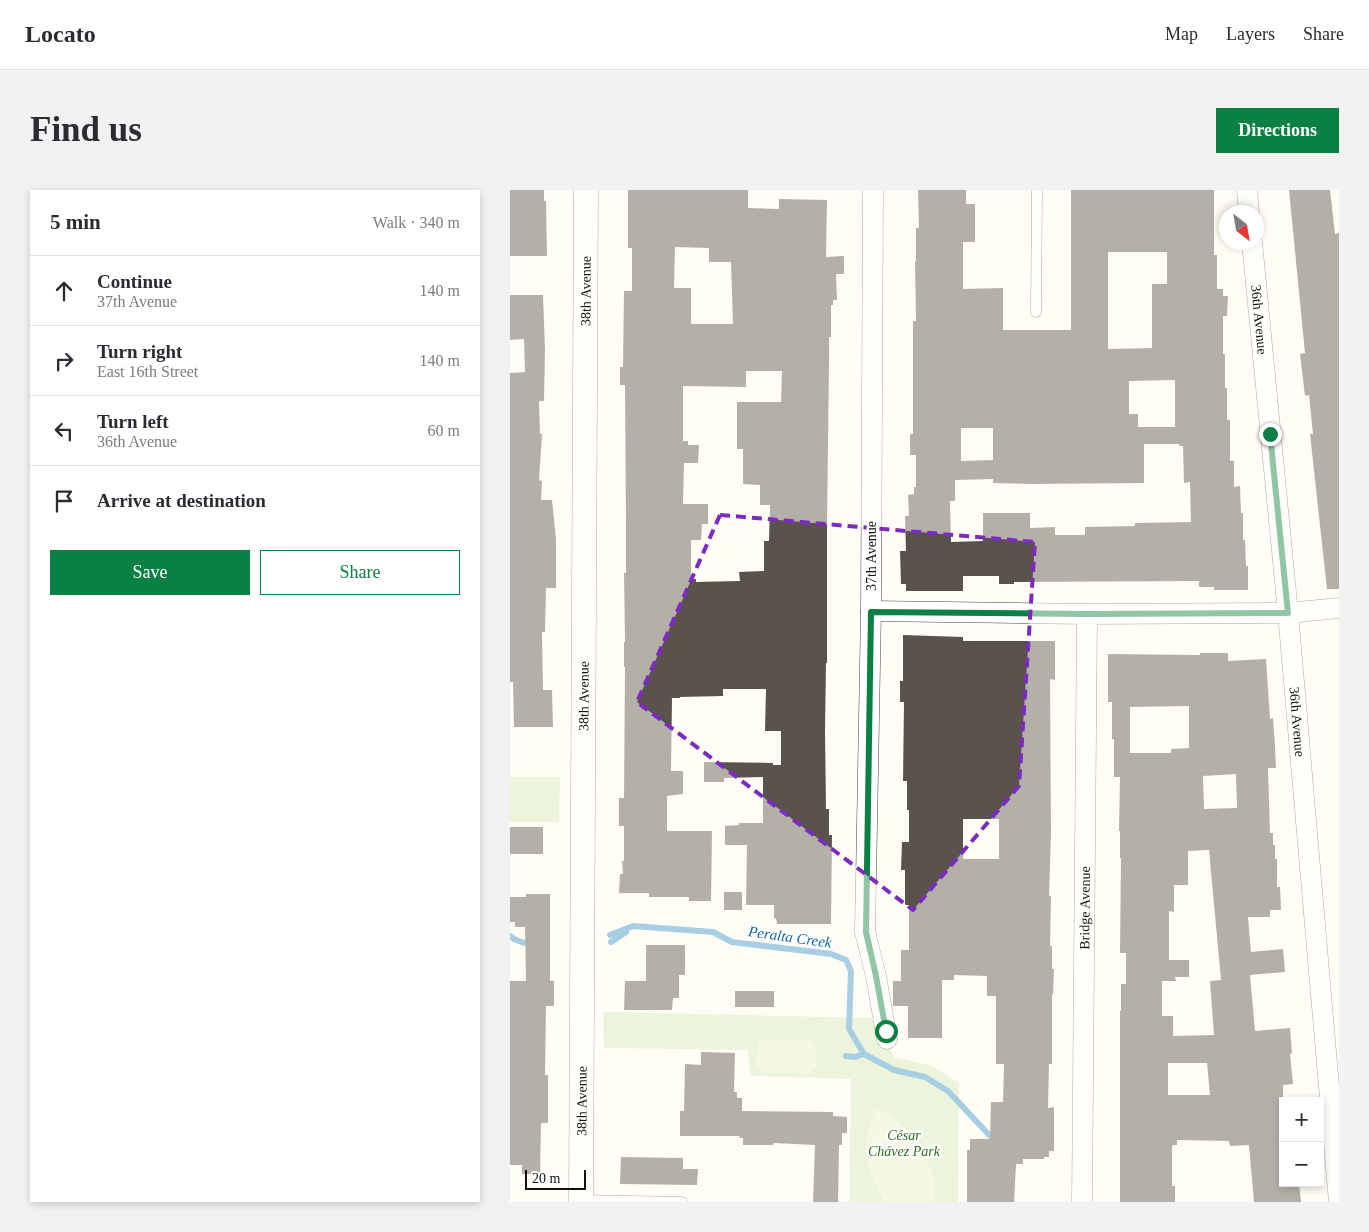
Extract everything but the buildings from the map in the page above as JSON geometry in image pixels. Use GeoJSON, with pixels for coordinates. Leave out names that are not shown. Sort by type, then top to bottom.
{"type":"FeatureCollection","features":[{"type":"Feature","properties":{"kind":"street","name":"38th Avenue"},"geometry":{"type":"LineString","coordinates":[[581,1201],[586,190]]}},
{"type":"Feature","properties":{"kind":"street","name":"37th Avenue"},"geometry":{"type":"LineString","coordinates":[[873,190],[871,612],[866,932],[887,1039]]}},
{"type":"Feature","properties":{"kind":"street"},"geometry":{"type":"LineString","coordinates":[[1247,190],[1248,205]]}},
{"type":"Feature","properties":{"kind":"street","name":"36th Avenue"},"geometry":{"type":"LineString","coordinates":[[1253,250],[1288,613],[1338,1202]]}},
{"type":"Feature","properties":{"kind":"street"},"geometry":{"type":"LineString","coordinates":[[871,612],[1288,613],[1339,608]]}},
{"type":"Feature","properties":{"kind":"street","name":"Bridge Avenue"},"geometry":{"type":"LineString","coordinates":[[1082,1202],[1087,614]]}},
{"type":"Feature","properties":{"kind":"lane"},"geometry":{"type":"LineString","coordinates":[[1036,312],[1037,190]]}},
{"type":"Feature","properties":{"kind":"lane"},"geometry":{"type":"LineString","coordinates":[[581,1201],[682,1202]]}},
{"type":"Feature","properties":{"kind":"highlighted area"},"geometry":{"type":"Polygon","coordinates":[[[720,515],[1035,542],[1019,786],[913,910],[637,702],[720,515]]]}},
{"type":"Feature","properties":{"kind":"green space"},"geometry":{"type":"Polygon","coordinates":[[[510,777],[560,777],[559,822],[510,822],[510,777]]]}},
{"type":"Feature","properties":{"kind":"green space","name":"César Chávez Park"},"geometry":{"type":"Polygon","coordinates":[[[603,1012],[872,1018],[894,1057],[932,1066],[959,1083],[958,1202],[849,1202],[851,1079],[750,1076],[748,1050],[604,1048],[603,1012]]]}},
{"type":"Feature","properties":{"kind":"green space"},"geometry":{"type":"Polygon","coordinates":[[[762,1040],[811,1041],[816,1045],[816,1067],[811,1073],[762,1072],[756,1066],[758,1045],[762,1040]]]}},
{"type":"Feature","properties":{"kind":"green space"},"geometry":{"type":"Polygon","coordinates":[[[881,1110],[897,1121],[916,1144],[927,1162],[934,1178],[934,1202],[885,1202],[882,1197],[875,1184],[866,1156],[868,1135],[873,1115],[875,1111],[881,1110]]]}},
{"type":"Feature","properties":{"kind":"waterway","name":"Peralta Creek"},"geometry":{"type":"LineString","coordinates":[[610,935],[633,926],[713,932],[732,942],[831,954],[846,960],[851,971],[849,1029],[864,1054],[894,1070],[925,1077],[948,1091],[990,1136]]}},
{"type":"Feature","properties":{"kind":"waterway","name":"Peralta Creek"},"geometry":{"type":"LineString","coordinates":[[611,942],[626,932]]}},
{"type":"Feature","properties":{"kind":"waterway","name":"Peralta Creek"},"geometry":{"type":"LineString","coordinates":[[510,936],[524,943]]}},
{"type":"Feature","properties":{"kind":"waterway","name":"Peralta Creek"},"geometry":{"type":"LineString","coordinates":[[846,1056],[855,1057],[864,1054]]}},
{"type":"Feature","properties":{"kind":"route"},"geometry":{"type":"LineString","coordinates":[[886,1031],[866,932],[871,612],[1288,613],[1270,434]]}}]}
